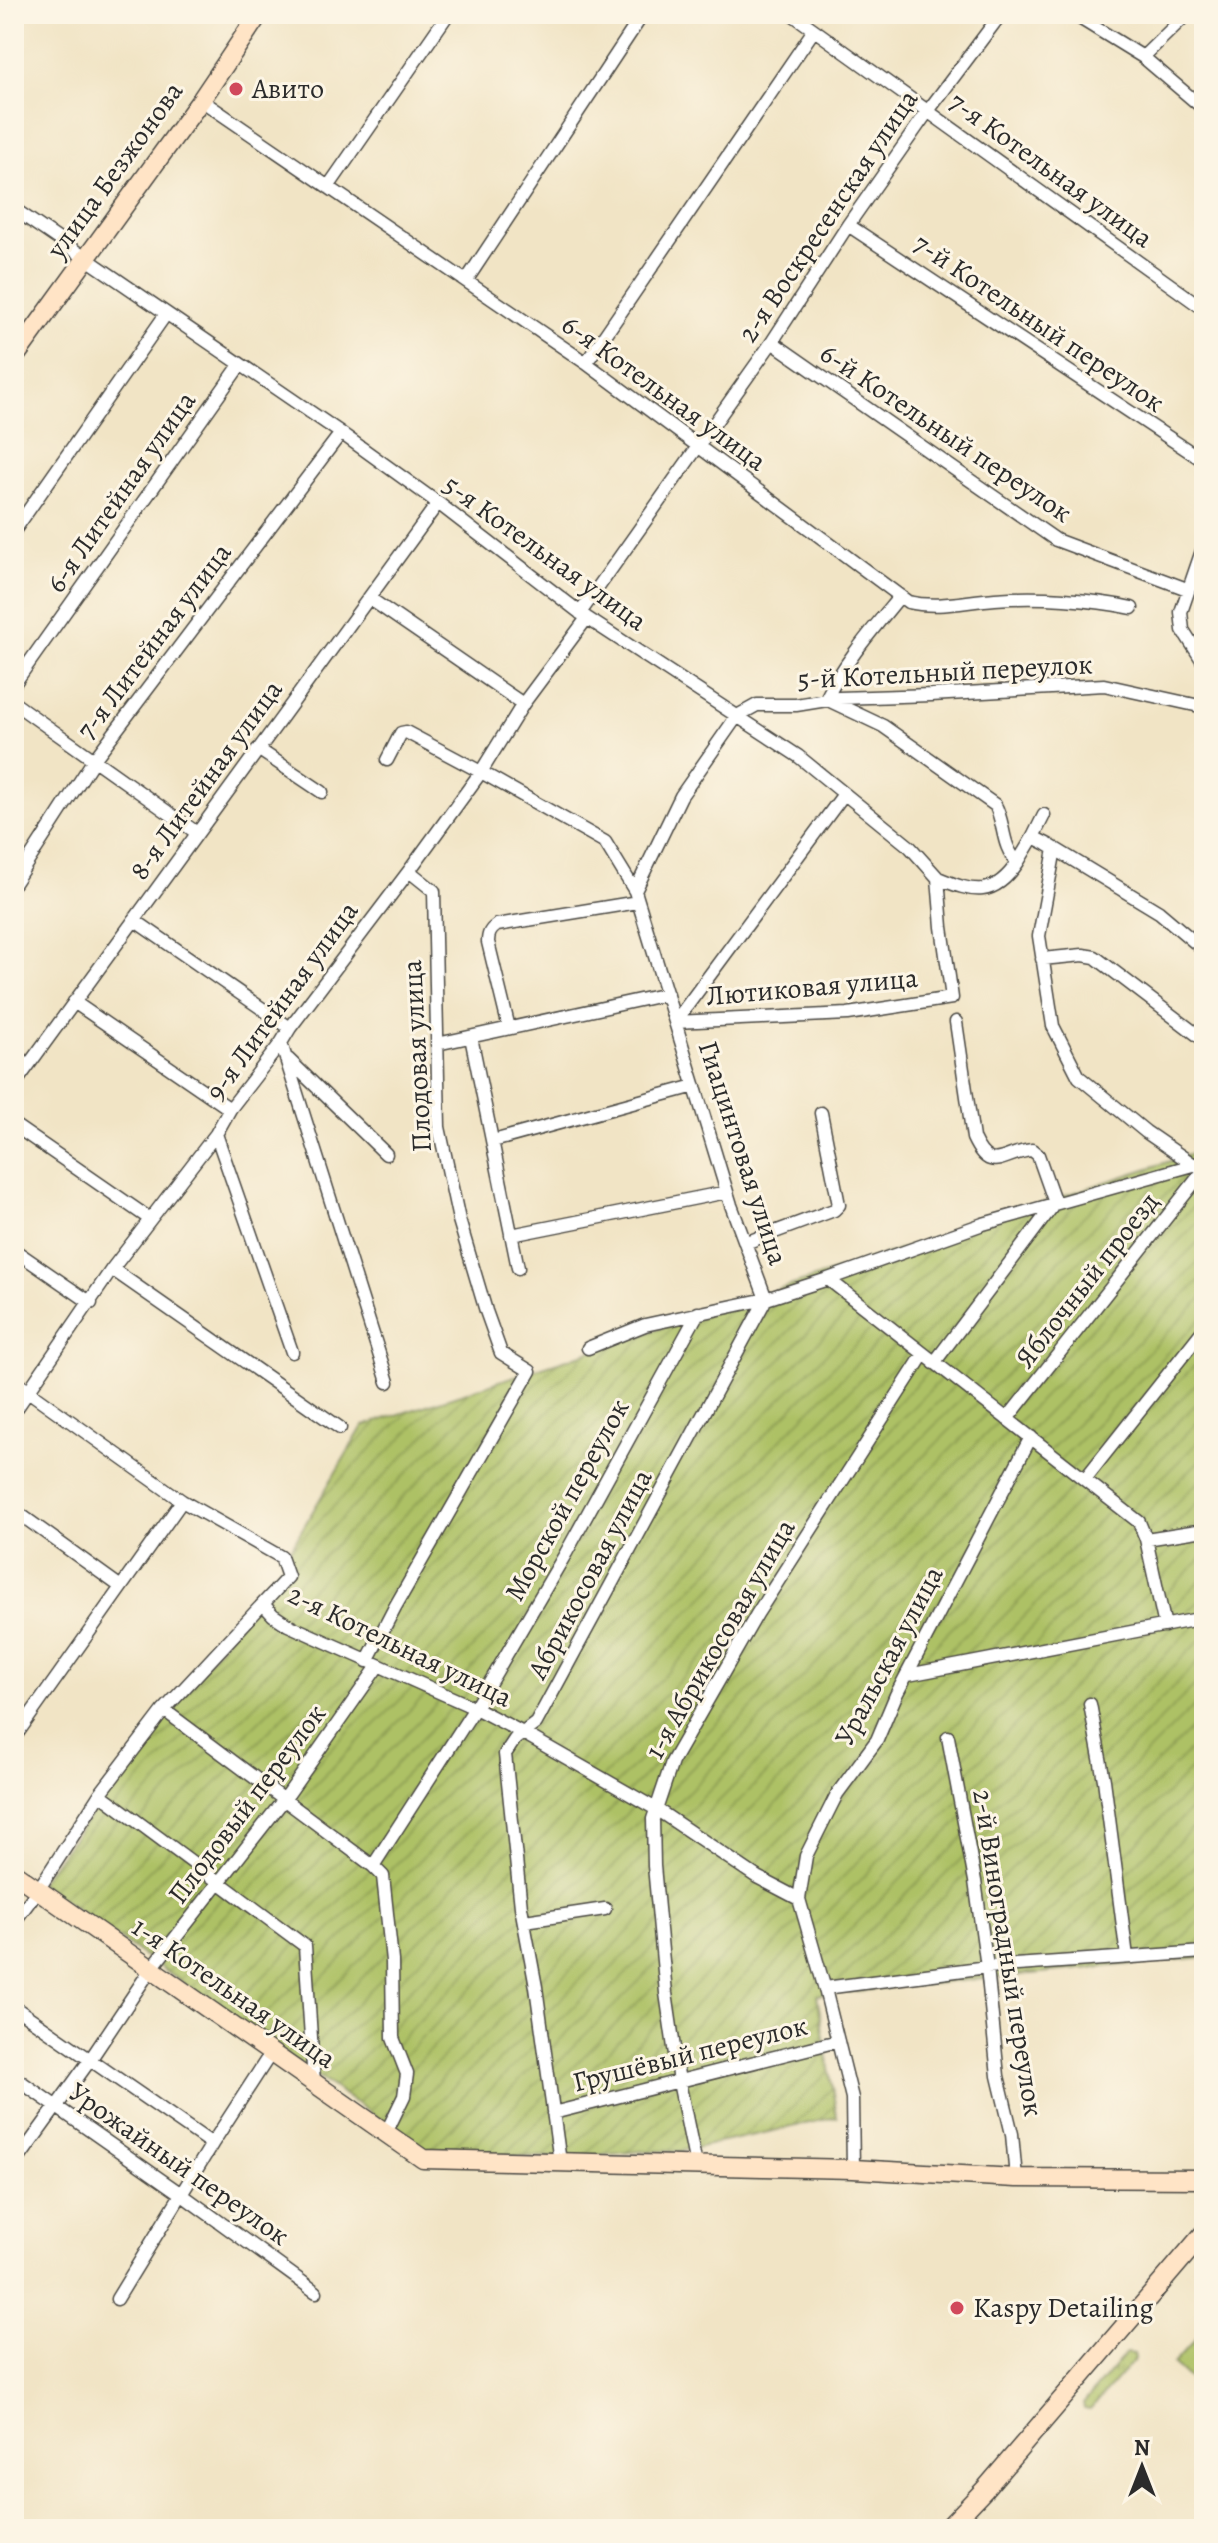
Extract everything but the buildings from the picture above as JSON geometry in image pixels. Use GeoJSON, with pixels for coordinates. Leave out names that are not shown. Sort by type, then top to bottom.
{"type":"FeatureCollection","features":[{"type":"Feature","properties":{"kind":"street","name":"улица Безжонова"},"geometry":{"type":"LineString","coordinates":[[14,358],[201,100],[259,14]]}},
{"type":"Feature","properties":{"kind":"street"},"geometry":{"type":"LineString","coordinates":[[328,187],[448,14]]}},
{"type":"Feature","properties":{"kind":"street"},"geometry":{"type":"LineString","coordinates":[[466,281],[643,14]]}},
{"type":"Feature","properties":{"kind":"street","name":"7-я Котельная улица"},"geometry":{"type":"LineString","coordinates":[[792,14],[810,22],[928,111],[1204,309]]}},
{"type":"Feature","properties":{"kind":"street","name":"2-я Воскресенская улица"},"geometry":{"type":"LineString","coordinates":[[584,615],[697,446],[772,342],[848,225],[1001,14]]}},
{"type":"Feature","properties":{"kind":"street"},"geometry":{"type":"LineString","coordinates":[[1073,14],[1143,57],[1204,109]]}},
{"type":"Feature","properties":{"kind":"street"},"geometry":{"type":"LineString","coordinates":[[1143,57],[1187,14]]}},
{"type":"Feature","properties":{"kind":"street"},"geometry":{"type":"LineString","coordinates":[[586,363],[810,22]]}},
{"type":"Feature","properties":{"kind":"street","name":"6-я Котельная улица"},"geometry":{"type":"LineString","coordinates":[[201,100],[586,363],[908,602],[931,606],[1016,598],[1106,602],[1132,608]]}},
{"type":"Feature","properties":{"kind":"street","name":"5-я Котельная улица"},"geometry":{"type":"LineString","coordinates":[[14,209],[341,433],[584,615],[798,756],[910,847],[938,878]]}},
{"type":"Feature","properties":{"kind":"street","name":"7-й Котельный переулок"},"geometry":{"type":"LineString","coordinates":[[848,225],[1204,461]]}},
{"type":"Feature","properties":{"kind":"street"},"geometry":{"type":"LineString","coordinates":[[14,531],[166,314]]}},
{"type":"Feature","properties":{"kind":"street","name":"6-й Котельный переулок"},"geometry":{"type":"LineString","coordinates":[[772,342],[1044,533],[1187,589]]}},
{"type":"Feature","properties":{"kind":"street","name":"6-я Литейная улица"},"geometry":{"type":"LineString","coordinates":[[14,684],[240,365]]}},
{"type":"Feature","properties":{"kind":"street","name":"7-я Литейная улица"},"geometry":{"type":"LineString","coordinates":[[14,883],[93,761],[341,433]]}},
{"type":"Feature","properties":{"kind":"street","name":"8-я Литейная улица"},"geometry":{"type":"LineString","coordinates":[[14,1085],[438,503]]}},
{"type":"Feature","properties":{"kind":"street"},"geometry":{"type":"LineString","coordinates":[[1204,545],[1181,612],[1183,630],[1204,663]]}},
{"type":"Feature","properties":{"kind":"street"},"geometry":{"type":"LineString","coordinates":[[900,596],[845,667],[826,699],[883,726],[995,805],[1000,813],[1011,857],[1018,862]]}},
{"type":"Feature","properties":{"kind":"street"},"geometry":{"type":"LineString","coordinates":[[369,598],[523,704]]}},
{"type":"Feature","properties":{"kind":"street","name":"9-я Литейная улица"},"geometry":{"type":"LineString","coordinates":[[14,1412],[112,1269],[216,1134],[230,1109],[481,772],[584,615]]}},
{"type":"Feature","properties":{"kind":"street","name":"5-й Котельный переулок"},"geometry":{"type":"LineString","coordinates":[[737,716],[757,705],[796,705],[826,699],[1104,685],[1204,707]]}},
{"type":"Feature","properties":{"kind":"street"},"geometry":{"type":"LineString","coordinates":[[14,703],[197,833]]}},
{"type":"Feature","properties":{"kind":"street"},"geometry":{"type":"LineString","coordinates":[[509,1028],[488,942],[492,928],[637,896],[681,796],[737,716]]}},
{"type":"Feature","properties":{"kind":"street","name":"Гиацинтовая улица"},"geometry":{"type":"LineString","coordinates":[[387,760],[401,733],[406,732],[605,842],[637,896],[727,1192],[766,1299]]}},
{"type":"Feature","properties":{"kind":"street"},"geometry":{"type":"LineString","coordinates":[[258,749],[322,792]]}},
{"type":"Feature","properties":{"kind":"street","name":"Гиацинтовая улица"},"geometry":{"type":"LineString","coordinates":[[675,1022],[844,794]]}},
{"type":"Feature","properties":{"kind":"street"},"geometry":{"type":"LineString","coordinates":[[938,878],[963,888],[988,888],[1001,883],[1018,862],[1044,815]]}},
{"type":"Feature","properties":{"kind":"street"},"geometry":{"type":"LineString","coordinates":[[1033,837],[1159,912],[1204,950]]}},
{"type":"Feature","properties":{"kind":"street"},"geometry":{"type":"LineString","coordinates":[[1055,849],[1039,936],[1053,1026],[1079,1077],[1146,1132],[1201,1165]]}},
{"type":"Feature","properties":{"kind":"street","name":"Плодовая улица"},"geometry":{"type":"LineString","coordinates":[[409,871],[434,891],[439,1127],[459,1220],[501,1353],[530,1371]]}},
{"type":"Feature","properties":{"kind":"street","name":"Лютиковая улица"},"geometry":{"type":"LineString","coordinates":[[675,1022],[848,1014],[952,998],[938,878]]}},
{"type":"Feature","properties":{"kind":"street"},"geometry":{"type":"LineString","coordinates":[[134,920],[290,1028]]}},
{"type":"Feature","properties":{"kind":"street"},"geometry":{"type":"LineString","coordinates":[[1042,959],[1083,955],[1095,957],[1204,1040]]}},
{"type":"Feature","properties":{"kind":"street"},"geometry":{"type":"LineString","coordinates":[[437,1044],[667,994]]}},
{"type":"Feature","properties":{"kind":"street"},"geometry":{"type":"LineString","coordinates":[[74,1002],[230,1109]]}},
{"type":"Feature","properties":{"kind":"street"},"geometry":{"type":"LineString","coordinates":[[956,1022],[973,1138],[979,1151],[985,1158],[994,1161],[1032,1150],[1038,1155],[1055,1203]]}},
{"type":"Feature","properties":{"kind":"street"},"geometry":{"type":"LineString","coordinates":[[471,1037],[518,1268]]}},
{"type":"Feature","properties":{"kind":"street"},"geometry":{"type":"LineString","coordinates":[[281,1043],[388,1382]]}},
{"type":"Feature","properties":{"kind":"street"},"geometry":{"type":"LineString","coordinates":[[286,1057],[386,1154]]}},
{"type":"Feature","properties":{"kind":"street"},"geometry":{"type":"LineString","coordinates":[[493,1141],[695,1086]]}},
{"type":"Feature","properties":{"kind":"street"},"geometry":{"type":"LineString","coordinates":[[745,1243],[834,1210],[839,1205],[821,1113]]}},
{"type":"Feature","properties":{"kind":"street"},"geometry":{"type":"LineString","coordinates":[[14,1125],[150,1219]]}},
{"type":"Feature","properties":{"kind":"street"},"geometry":{"type":"LineString","coordinates":[[216,1134],[292,1352]]}},
{"type":"Feature","properties":{"kind":"street"},"geometry":{"type":"LineString","coordinates":[[588,1348],[645,1325],[766,1299],[983,1224],[1201,1165]]}},
{"type":"Feature","properties":{"kind":"street","name":"Яблочный проезд"},"geometry":{"type":"LineString","coordinates":[[1007,1419],[1201,1165]]}},
{"type":"Feature","properties":{"kind":"street"},"geometry":{"type":"LineString","coordinates":[[511,1235],[727,1192]]}},
{"type":"Feature","properties":{"kind":"street","name":"1-я Абрикосовая улица"},"geometry":{"type":"LineString","coordinates":[[696,2165],[679,2082],[666,1993],[654,1866],[653,1819],[672,1762],[757,1614],[928,1359],[1055,1203]]}},
{"type":"Feature","properties":{"kind":"street"},"geometry":{"type":"LineString","coordinates":[[14,1250],[91,1303]]}},
{"type":"Feature","properties":{"kind":"street"},"geometry":{"type":"LineString","coordinates":[[112,1269],[340,1428]]}},
{"type":"Feature","properties":{"kind":"street"},"geometry":{"type":"LineString","coordinates":[[828,1279],[1139,1522],[1146,1539],[1165,1626]]}},
{"type":"Feature","properties":{"kind":"street","name":"Абрикосовая улица"},"geometry":{"type":"LineString","coordinates":[[560,2162],[521,1907],[505,1754],[510,1745],[536,1723],[766,1299]]}},
{"type":"Feature","properties":{"kind":"street","name":"Морской переулок"},"geometry":{"type":"LineString","coordinates":[[373,1866],[475,1708],[566,1553],[698,1313]]}},
{"type":"Feature","properties":{"kind":"street"},"geometry":{"type":"LineString","coordinates":[[1085,1479],[1204,1329]]}},
{"type":"Feature","properties":{"kind":"street","name":"Плодовый переулок"},"geometry":{"type":"LineString","coordinates":[[14,2165],[151,1969],[284,1799],[372,1664],[395,1607],[530,1371]]}},
{"type":"Feature","properties":{"kind":"street","name":"2-я Котельная улица"},"geometry":{"type":"LineString","coordinates":[[14,1381],[182,1501],[281,1557],[288,1577],[263,1604],[288,1625],[475,1708],[523,1733],[656,1809],[757,1877],[799,1899]]}},
{"type":"Feature","properties":{"kind":"street","name":"Уральская улица"},"geometry":{"type":"LineString","coordinates":[[799,1899],[806,1856],[837,1794],[877,1740],[896,1695],[1031,1437]]}},
{"type":"Feature","properties":{"kind":"street"},"geometry":{"type":"LineString","coordinates":[[14,1737],[182,1501]]}},
{"type":"Feature","properties":{"kind":"street"},"geometry":{"type":"LineString","coordinates":[[14,1510],[121,1587]]}},
{"type":"Feature","properties":{"kind":"street"},"geometry":{"type":"LineString","coordinates":[[1146,1539],[1204,1530]]}},
{"type":"Feature","properties":{"kind":"street"},"geometry":{"type":"LineString","coordinates":[[14,1922],[100,1794],[164,1710],[263,1604]]}},
{"type":"Feature","properties":{"kind":"street"},"geometry":{"type":"LineString","coordinates":[[908,1675],[1204,1618]]}},
{"type":"Feature","properties":{"kind":"street"},"geometry":{"type":"LineString","coordinates":[[1090,1704],[1104,1780],[1127,1957]]}},
{"type":"Feature","properties":{"kind":"street"},"geometry":{"type":"LineString","coordinates":[[164,1710],[383,1876],[392,1961],[393,2038],[407,2074],[404,2096],[386,2133]]}},
{"type":"Feature","properties":{"kind":"street","name":"2-й Виноградный переулок"},"geometry":{"type":"LineString","coordinates":[[948,1737],[975,1881],[998,2076],[1012,2134],[1016,2178]]}},
{"type":"Feature","properties":{"kind":"street"},"geometry":{"type":"LineString","coordinates":[[100,1794],[305,1946],[314,2083]]}},
{"type":"Feature","properties":{"kind":"street","name":"1-я Котельная улица"},"geometry":{"type":"LineString","coordinates":[[14,1873],[423,2159],[560,2162]]}},
{"type":"Feature","properties":{"kind":"street"},"geometry":{"type":"LineString","coordinates":[[799,1899],[852,2098],[853,2169]]}},
{"type":"Feature","properties":{"kind":"street"},"geometry":{"type":"LineString","coordinates":[[525,1921],[605,1909]]}},
{"type":"Feature","properties":{"kind":"street"},"geometry":{"type":"LineString","coordinates":[[825,1988],[987,1967],[1204,1952]]}},
{"type":"Feature","properties":{"kind":"street"},"geometry":{"type":"LineString","coordinates":[[14,2007],[212,2144]]}},
{"type":"Feature","properties":{"kind":"street","name":"Грушёвый переулок"},"geometry":{"type":"LineString","coordinates":[[553,2113],[838,2041]]}},
{"type":"Feature","properties":{"kind":"street"},"geometry":{"type":"LineString","coordinates":[[117,2299],[271,2053]]}},
{"type":"Feature","properties":{"kind":"street","name":"Урожайный переулок"},"geometry":{"type":"LineString","coordinates":[[14,2077],[316,2292]]}},
{"type":"Feature","properties":{"kind":"street"},"geometry":{"type":"LineString","coordinates":[[560,2162],[853,2169],[1016,2178],[1204,2179]]}},
{"type":"Feature","properties":{"kind":"street"},"geometry":{"type":"LineString","coordinates":[[947,2529],[985,2489],[1204,2233]]}},
{"type":"Feature","properties":{"kind":"green space"},"geometry":{"type":"Polygon","coordinates":[[[1204,1150],[1204,1957],[817,1995],[837,2117],[681,2151],[568,2158],[425,2151],[39,1883],[277,1572],[363,1426],[1204,1150]]]}},
{"type":"Feature","properties":{"kind":"green space"},"geometry":{"type":"Polygon","coordinates":[[[1204,2330],[1204,2392],[1173,2364],[1204,2330]]]}},
{"type":"Feature","properties":{"kind":"green space"},"geometry":{"type":"Polygon","coordinates":[[[1126,2353],[1134,2354],[1135,2359],[1090,2410],[1084,2409],[1083,2404],[1126,2353]]]}},
{"type":"Feature","properties":{"kind":"place","name":"Авито"},"geometry":{"type":"Point","coordinates":[236,89]}},
{"type":"Feature","properties":{"kind":"place","name":"Kaspy Detailing"},"geometry":{"type":"Point","coordinates":[957,2308]}}]}
